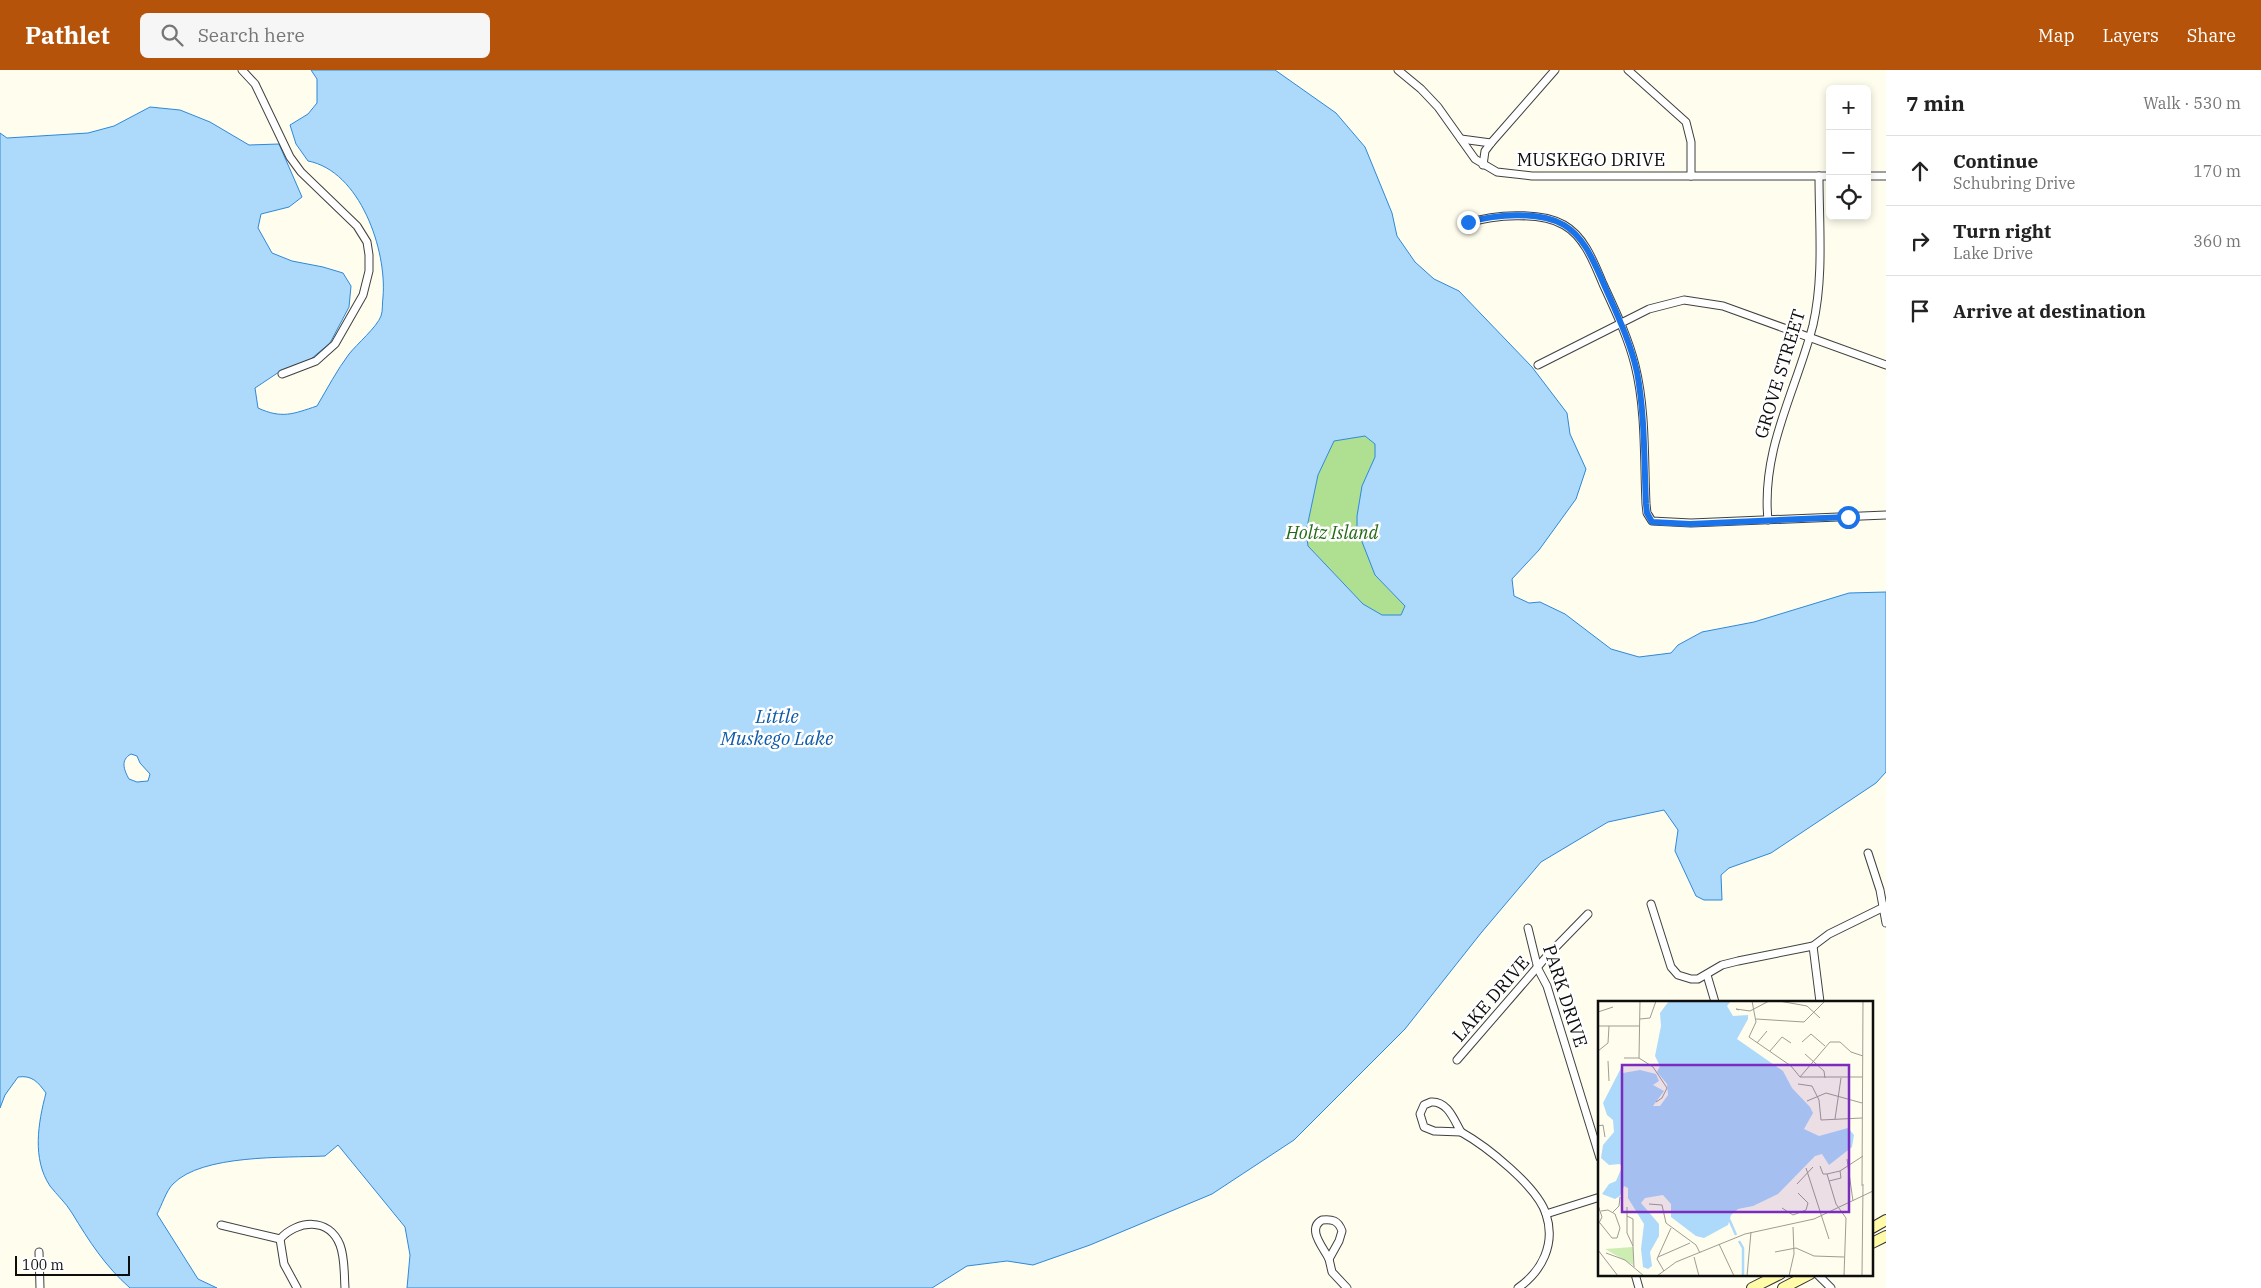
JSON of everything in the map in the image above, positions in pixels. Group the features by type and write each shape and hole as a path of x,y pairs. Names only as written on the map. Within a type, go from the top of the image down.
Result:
{"main road":[{"path":"1874,1227 1886,1220"},
{"path":"1874,1242 1886,1236"},
{"path":"1752,1288 1776,1276"},
{"path":"1783,1288 1806,1276"}],"street":[{"path":"242,70 255,84 290,157 314,186 357,226 367,242 369,255 369,271 363,295 335,344 316,361 282,374"},
{"name":"MUSKEGO DRIVE","path":"1398,70 1421,89 1438,108 1470,154 1483,165 1497,172 1518,176 1826,176"},
{"path":"1483,165 1485,151 1491,143 1555,70"},
{"path":"1628,70 1686,122 1691,142 1691,176"},
{"path":"1461,139 1491,143"},
{"name":"GROVE STREET","path":"1768,520 1770,462 1781,418 1809,337 1819,286 1819,176"},
{"path":"1871,176 1886,176"},
{"path":"1468,222 1497,217 1518,216 1552,220 1568,228 1580,239 1593,260 1620,323 1637,374 1646,504 1647,513 1652,522 1669,524 1886,515"},
{"path":"1538,365 1620,323 1672,301 1696,300 1732,309 1886,365"},
{"path":"1868,853 1885,907 1886,923"},
{"path":"1651,904 1667,958 1674,971 1684,978 1691,979 1707,975 1722,965 1813,946 1829,934 1885,907"},
{"name":"LAKE DRIVE","path":"1457,1060 1588,914"},
{"name":"PARK DRIVE","path":"1528,928 1538,969 1547,986 1598,1152"},
{"path":"1813,946 1820,1001"},
{"path":"1707,975 1715,1001"},
{"path":"1461,1132 1427,1130 1419,1118 1420,1111 1427,1104 1435,1102 1443,1104 1451,1113 1461,1132 1503,1162 1520,1179 1546,1214 1549,1231 1546,1254 1534,1275 1518,1288"},
{"path":"1546,1214 1598,1198"},
{"path":"1329,1259 1342,1231 1334,1220 1322,1220 1316,1226 1315,1231 1329,1259 1332,1272 1347,1288"},
{"path":"297,1288 284,1264 280,1239 286,1232 303,1225 318,1224 326,1227 335,1236 341,1247 345,1288"},
{"path":"220,1225 280,1239"},
{"path":"39,1252 40,1288"},
{"path":"1819,1276 1831,1288"}],"green space":[{"name":"Holtz Island","path":"1365,436 1375,444 1375,457 1362,486 1375,575 1405,606 1401,615 1382,615 1363,604 1308,546 1306,532 1318,475 1334,441"}],"water":[{"name":"Little Muskego Lake","path":"311,70 1275,70 1336,113 1365,147 1392,213 1397,236 1415,262 1434,279 1459,291 1532,367 1567,413 1570,434 1586,469 1576,499 1539,550 1512,579 1514,596 1529,603 1540,602 1565,614 1611,649 1639,657 1671,653 1678,645 1702,632 1754,622 1849,593 1886,592 1886,772 1876,783 1771,853 1729,868 1721,875 1722,900 1704,900 1696,896 1675,851 1678,830 1664,810 1608,822 1541,862 1481,933 1405,1029 1294,1140 1212,1194 1090,1245 1033,1265 1007,1261 967,1266 932,1288 407,1288 410,1255 405,1227 338,1145 325,1156 223,1162 186,1174 173,1184 157,1214 198,1279 217,1288 130,1288 98,1253 70,1209 50,1186 44,1175 38,1141 46,1093 31,1078 18,1077 5,1095 0,1108 0,133 7,138 88,133 114,126 150,107 180,110 210,122 249,145 279,144 302,197 289,207 261,214 258,228 272,253 292,261 343,273 351,286 349,307 330,343 311,359 282,370 255,388 258,408 281,414 294,413 317,406 349,354 379,320 383,297 383,278 375,236 356,196 342,180 326,168 308,161 296,144 290,125 308,114 317,103 317,79","holes":["1365,436 1375,444 1375,457 1362,486 1357,516 1357,529 1375,575 1405,606 1401,615 1382,615 1363,604 1308,546 1306,532 1318,475 1334,441","131,754 137,756 140,763 150,774 148,781 137,782 129,779 124,762"]}],"route":[{"path":"1468,222 1497,217 1518,216 1552,220 1563,224 1582,241 1593,260 1624,331 1637,374 1646,504 1647,513 1652,522 1659,524 1690,524 1848,517"}]}
